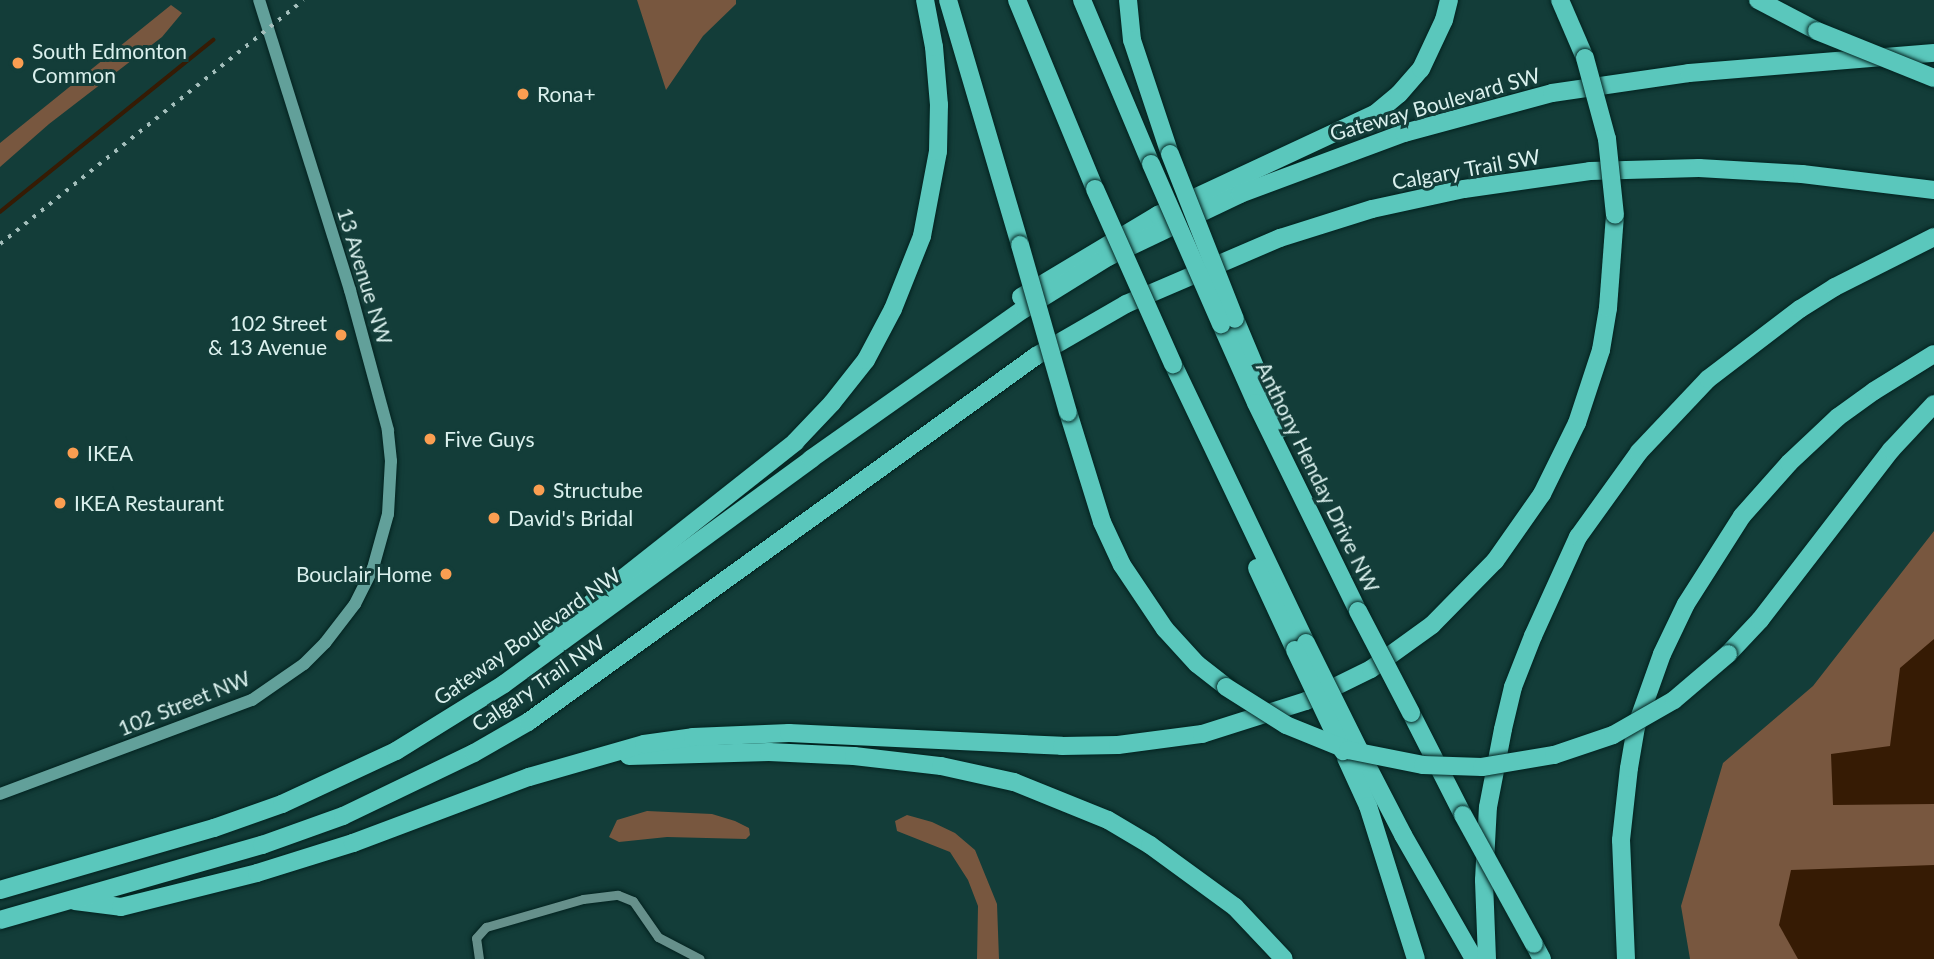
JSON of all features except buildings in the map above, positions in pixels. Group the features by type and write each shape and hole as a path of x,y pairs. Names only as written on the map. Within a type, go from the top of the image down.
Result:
{"highway":[{"path":"504,684 532,650 795,442 866,360 904,285 922,236 938,152 936,70 925,0"},
{"path":"948,0 1068,412 1102,522 1122,565 1165,629 1197,664 1226,687 1286,725 1348,750 1423,765 1482,767 1554,755 1613,734 1674,701 1728,654 1760,620 1891,450 1934,404"},
{"path":"1017,0 1094,188 1300,646 1353,754 1474,959"},
{"path":"1082,0 1151,164 1228,321"},
{"path":"1128,0 1132,40 1228,321"},
{"path":"921,380 1005,309 1062,270 1158,215 1382,109 1421,69 1444,20 1449,0"},
{"path":"68,900 121,907 257,873 353,843 494,790 644,744 693,737 789,733 1062,746 1118,745 1202,734 1239,724 1306,701 1371,668 1432,625 1495,561 1542,494 1577,423 1601,350 1608,308 1615,215 1606,139 1585,58 1560,0"},
{"path":"1758,0 1817,31 1934,78"},
{"name":"Gateway Boulevard SW","path":"1024,309 1108,257 1240,194 1358,148 1455,118 1552,93 1642,79 1934,53"},
{"name":"Calgary Trail SW","path":"1036,356 1126,304 1222,261 1372,209 1464,189 1590,171 1699,168 1802,174 1934,190"},
{"path":"1488,959 1484,880 1488,819 1503,729 1522,662 1578,537 1639,452 1708,379 1800,309 1835,287 1928,240"},
{"name":"Gateway Boulevard NW","path":"0,890 214,828 282,804 396,751 504,684 921,380 1024,309"},
{"name":"Anthony Henday Drive NW","path":"1228,321 1291,453 1326,550 1463,815 1538,951"},
{"path":"1626,959 1621,840 1636,727 1662,654 1686,604 1742,516 1789,463 1865,397 1934,354"},
{"name":"Calgary Trail NW","path":"0,920 262,845 331,820 416,784 474,753 528,722 1036,356"},
{"path":"593,758 769,752 855,756 941,766 1014,782 1108,820 1150,845 1235,907 1284,959"},
{"path":"1353,754 1416,959"}],"street":[{"name":"13 Avenue NW","path":"260,0 350,290 388,430 391,461 388,514 373,568"},
{"name":"102 Street NW","path":"0,794 226,710 261,694 304,664 325,643 355,604 373,568"},
{"path":"479,959 476,944 478,934 493,924 583,899 612,895 629,897 658,937 700,959"}],"shaded area":[{"path":"637,0 736,0 736,4 703,36 666,90"},
{"path":"171,5 182,13 162,37 49,124 0,167 0,143"},
{"path":"1934,531 1934,959 1690,959 1681,906 1723,763 1813,686"},
{"path":"1934,639 1934,804 1833,805 1831,754 1890,746 1900,668"},
{"path":"647,811 712,814 749,828 750,835 746,839 667,837 619,842 609,837 617,820"},
{"path":"907,815 932,822 955,833 975,850 997,904 999,959 977,959 978,906 968,880 950,852 897,831 895,821"},
{"path":"1934,865 1934,959 1798,959 1779,925 1791,870"}],"waterway":[{"path":"0,212 213,40"}],"railway":[{"path":"0,244 303,0"}],"place":[{"name":"South Edmonton Common","path":"18,63"},
{"name":"Rona+","path":"523,94"},
{"name":"102 Street & 13 Avenue","path":"341,335"},
{"name":"Five Guys","path":"430,439"},
{"name":"IKEA","path":"73,453"},
{"name":"Structube","path":"539,490"},
{"name":"IKEA Restaurant","path":"60,503"},
{"name":"David's Bridal","path":"494,518"},
{"name":"Bouclair Home","path":"446,574"}]}
